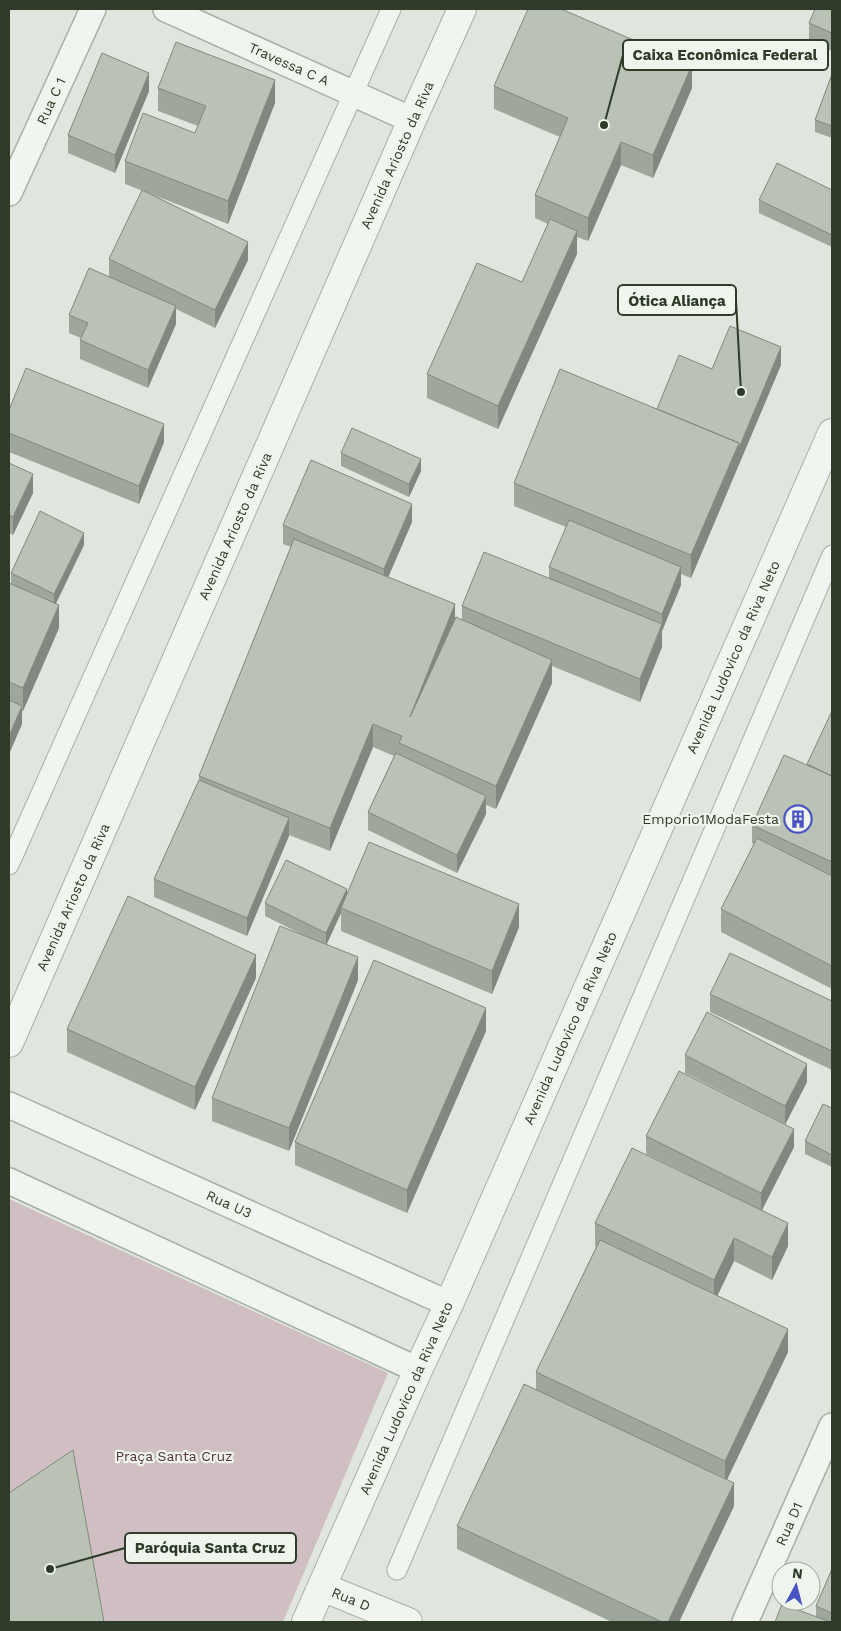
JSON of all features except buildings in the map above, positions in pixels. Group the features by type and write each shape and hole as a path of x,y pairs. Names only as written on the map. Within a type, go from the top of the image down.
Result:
{"street":[{"name":"Rua C 1","path":"9,193 93,9"},
{"name":"Travessa C A","path":"166,9 412,120"},
{"path":"9,865 391,9"},
{"name":"Avenida Ariosto da Riva","path":"9,1043 462,9"},
{"name":"Avenida Ludovico da Riva Neto","path":"306,1622 449,1304 832,433"},
{"path":"397,1570 832,555"},
{"name":"Rua U3","path":"9,1104 449,1304"},
{"path":"9,1180 418,1370"},
{"name":"Rua D1","path":"745,1622 832,1426"},
{"name":"Rua D","path":"322,1587 408,1622"}],"green space":[{"name":"Praça Santa Cruz","path":"9,1199 388,1373 283,1622 9,1622"}],"place":[{"name":"Caixa Econômica Federal","path":"604,125"},
{"name":"Ótica Aliança","path":"741,392"},
{"name":"Emporio1ModaFesta","path":"798,819"},
{"name":"Paróquia Santa Cruz","path":"50,1569"}]}
